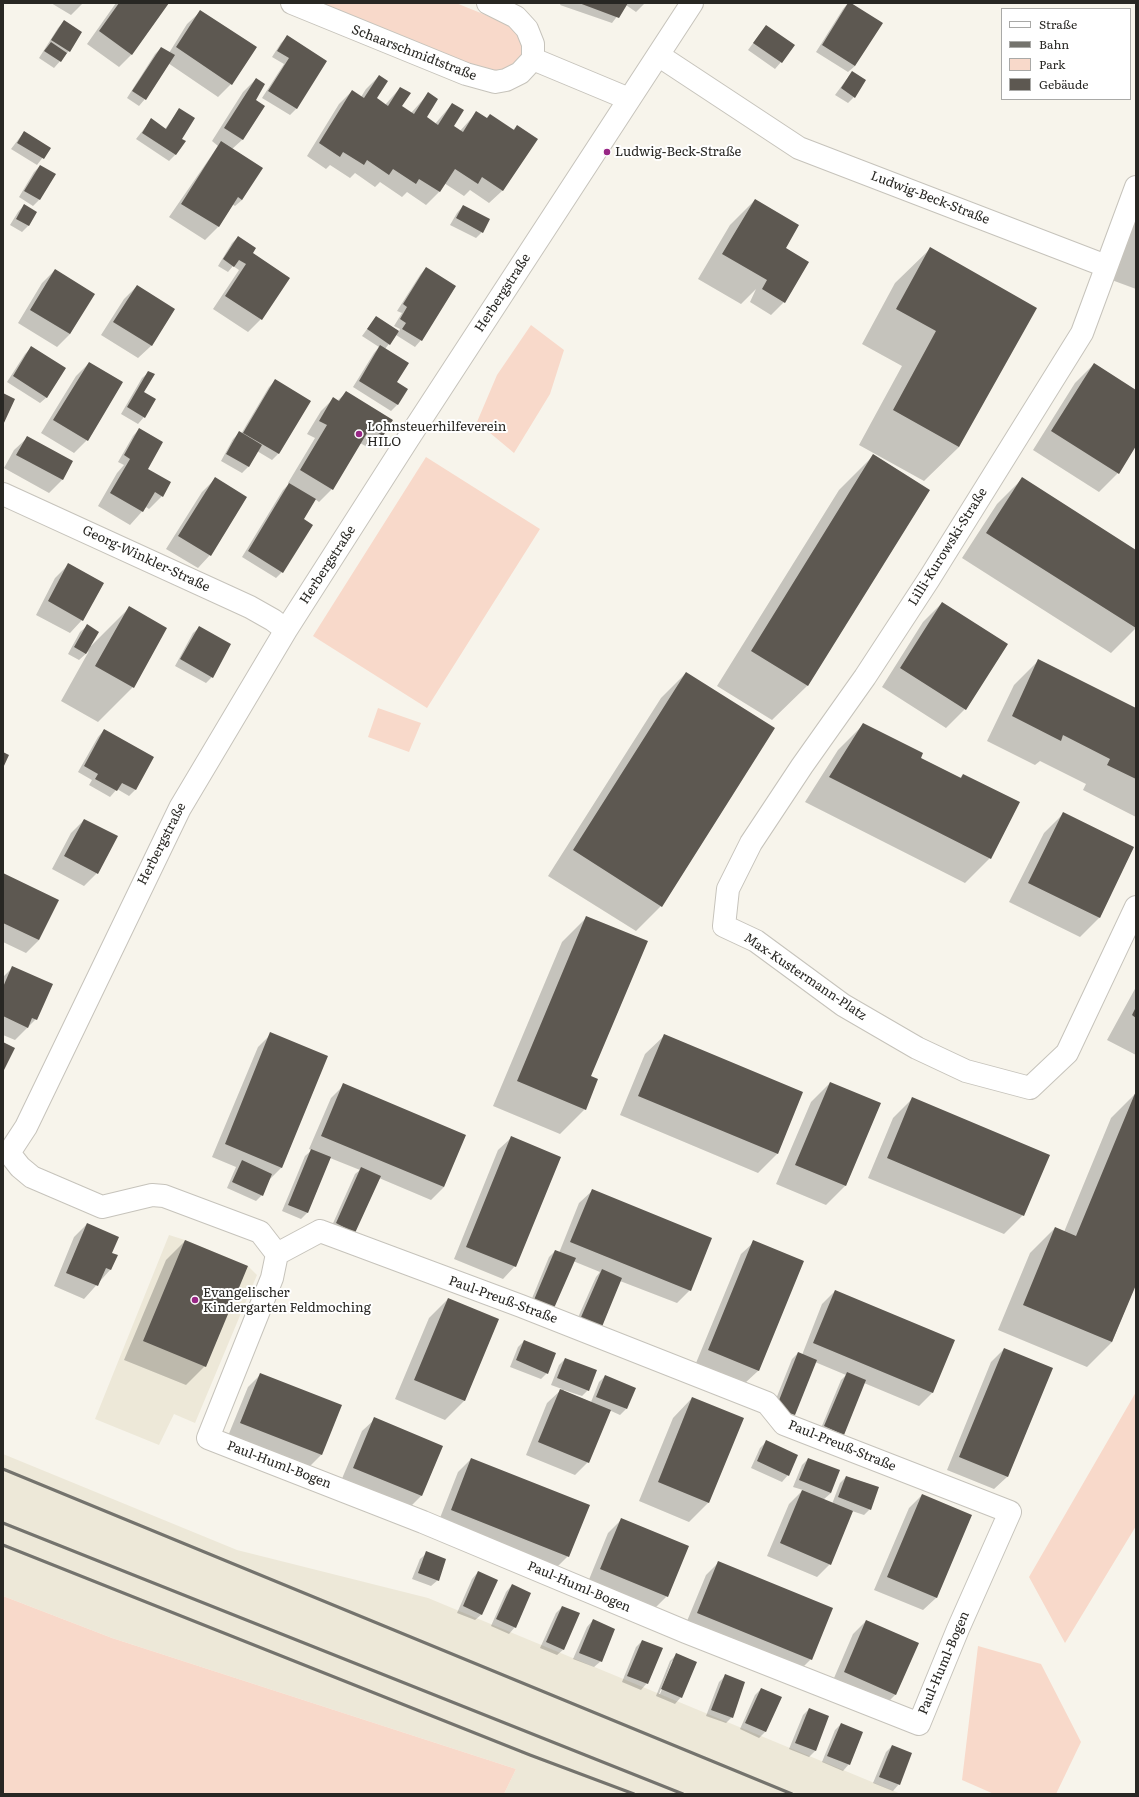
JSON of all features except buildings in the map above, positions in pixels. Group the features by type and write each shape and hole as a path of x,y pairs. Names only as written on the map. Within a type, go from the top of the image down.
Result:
{"street":[{"name":"Schaarschmidtstraße","path":"292,3 481,79 495,82 506,80 520,73 534,59"},
{"path":"488,3 516,17 527,29 533,44 534,59 629,99"},
{"name":"Herbergstraße","path":"6,1154 26,1127 180,808 286,630 692,3"},
{"name":"Ludwig-Beck-Straße","path":"658,55 799,148 1106,266"},
{"name":"Lilli-Kurowski-Straße","path":"728,889 752,843 802,766 865,677 929,579 1078,340 1082,333 1136,187"},
{"name":"Georg-Winkler-Straße","path":"3,494 250,607 273,620 286,630"},
{"name":"Max-Kustermann-Platz","path":"728,889 724,926 756,941 843,1005 917,1048 966,1071 1030,1088 1067,1053 1136,907"},
{"path":"6,1154 32,1177 102,1207 152,1195 164,1196 260,1232 277,1254"},
{"name":"Paul-Preuß-Straße","path":"277,1254 320,1231 521,1306 767,1403 784,1424 1010,1512"},
{"name":"Paul-Huml-Bogen","path":"277,1254 272,1278 208,1438 423,1522 686,1632 919,1724 958,1629 1010,1512"}],"shaded area":[{"path":"169,1235 248,1266 257,1275 195,1423 174,1414 159,1445 95,1419"},
{"path":"3,1454 237,1550 428,1598 901,1794 504,1794 516,1769 112,1638 3,1596"}],"green space":[{"path":"321,3 456,3 503,22 517,31 524,48 519,62 503,71 489,72"},
{"path":"531,325 564,350 550,394 514,453 477,422 497,375"},
{"path":"426,457 540,529 427,708 313,636"},
{"path":"378,708 421,723 409,752 368,737"},
{"path":"1136,1392 1136,1526 1065,1643 1029,1577"},
{"path":"3,1596 112,1638 516,1769 504,1794 3,1794"},
{"path":"978,1646 1041,1664 1081,1742 1056,1794 994,1794 962,1780"}],"railway":[{"path":"3,1469 792,1794"},
{"path":"3,1523 683,1794"},
{"path":"3,1545 530,1755 634,1794"}],"place":[{"name":"Ludwig-Beck-Straße","path":"607,152"},
{"name":"Lohnsteuerhilfeverein HILO","path":"359,434"},
{"name":"Evangelischer Kindergarten Feldmoching","path":"195,1300"}]}
